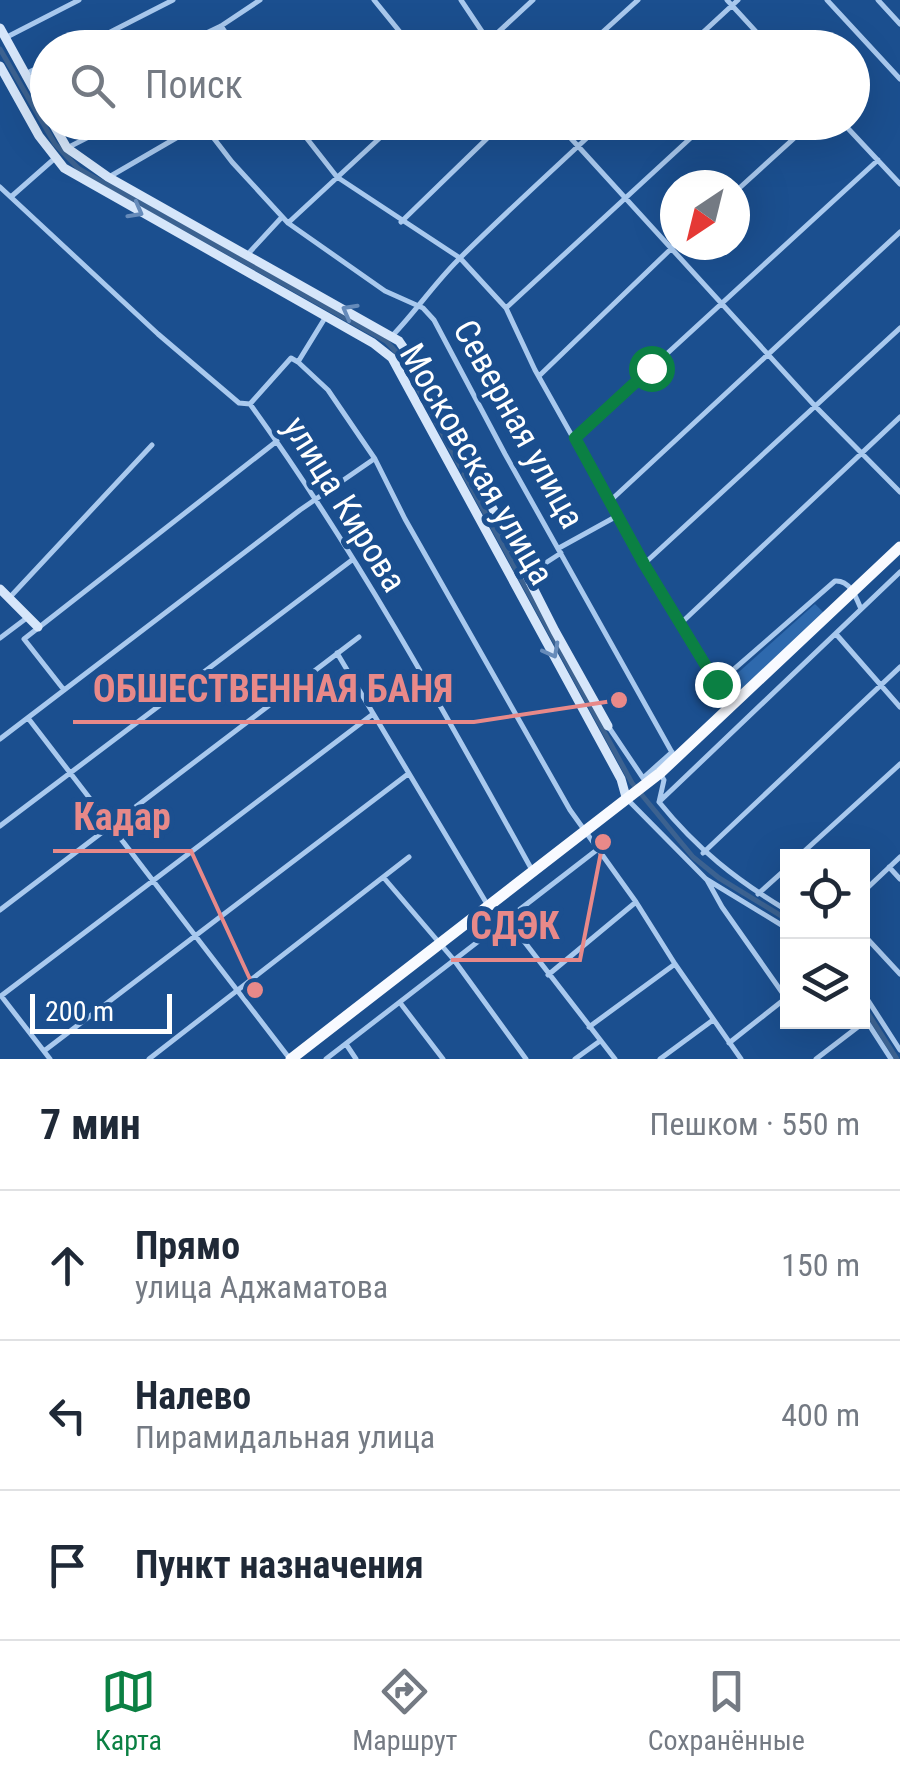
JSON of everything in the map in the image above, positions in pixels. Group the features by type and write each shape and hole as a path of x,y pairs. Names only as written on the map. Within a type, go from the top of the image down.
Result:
{"highway":[{"path":"293,1059 661,774 900,551"},
{"path":"661,774 674,756 731,710"},
{"path":"440,945 586,831"}],"main road":[{"path":"0,28 30,83"},
{"name":"Московская улица","path":"0,66 30,118"},
{"name":"Московская улица","path":"43,140 54,159 99,190 373,343 392,358 621,778 635,793"},
{"path":"63,140 68,148"},
{"name":"Московская улица","path":"68,148 108,177 392,335 432,389 555,632 608,726"},
{"path":"456,473 470,466"},
{"path":"4,594 38,627"}],"street":[{"path":"5,38 78,0"},
{"path":"114,30 173,0"},
{"path":"213,30 260,0"},
{"path":"374,0 398,30"},
{"path":"461,0 481,30"},
{"path":"504,30 533,0"},
{"path":"606,30 638,0"},
{"path":"827,0 855,30"},
{"path":"878,0 900,24"},
{"path":"704,30 732,2 756,30"},
{"path":"221,26 224,30"},
{"path":"870,47 900,79"},
{"path":"25,74 30,72"},
{"path":"68,148 83,140"},
{"name":"Северная улица","path":"108,177 172,140"},
{"name":"Северная улица","path":"215,140 288,223 434,320 674,756"},
{"path":"308,140 336,178 460,258 506,308 539,376 644,564 731,710"},
{"path":"288,223 378,140"},
{"path":"401,222 485,140"},
{"path":"572,140 660,234"},
{"path":"392,335 460,258 584,140"},
{"path":"506,308 688,140"},
{"path":"750,178 792,140"},
{"path":"859,140 900,184"},
{"path":"12,196 54,159"},
{"path":"575,438 878,160"},
{"name":"улица Кирова","path":"0,186 171,346 240,403 250,404 318,500 446,714 532,870"},
{"path":"247,254 282,216"},
{"path":"610,500 900,232"},
{"path":"539,376 660,260"},
{"path":"684,260 815,406 900,492"},
{"path":"298,362 326,317"},
{"path":"644,564 900,328"},
{"path":"250,404 291,358 328,390 375,459 405,520 570,810 741,1059"},
{"path":"680,625 900,417"},
{"path":"64,690 24,642 27,636 277,441"},
{"path":"4,594 152,445"},
{"path":"0,739 300,510 375,459"},
{"path":"527,574 618,516"},
{"path":"0,826 352,560"},
{"path":"659,802 900,572"},
{"path":"717,684 835,581 844,582 861,609"},
{"path":"1,636 27,617"},
{"path":"835,634 900,707"},
{"path":"0,910 360,636"},
{"path":"337,653 487,905"},
{"path":"703,853 900,666"},
{"path":"50,1059 1,995 373,714"},
{"path":"28,718 293,1059"},
{"name":"Московская улица","path":"608,726 643,778 674,756"},
{"path":"807,849 900,764"},
{"path":"44,1052 408,774"},
{"path":"659,802 664,780 661,774"},
{"name":"Московская улица","path":"635,793 706,878 780,924"},
{"path":"659,802 703,853 780,906"},
{"path":"326,1059 598,849"},
{"path":"149,1059 409,856"},
{"path":"870,885 900,857"},
{"path":"889,867 900,878"},
{"path":"758,894 780,874"},
{"path":"384,878 454,960 526,1059"},
{"path":"706,878 722,907 780,987"},
{"path":"548,976 636,902"},
{"path":"506,918 614,1059"},
{"path":"868,939 900,974"},
{"path":"589,1027 674,964"},
{"path":"729,1042 780,1002"},
{"path":"401,1004 443,1059"},
{"path":"870,1004 900,1050"},
{"path":"660,1059 713,1020"},
{"path":"870,1025 891,1059"},
{"path":"816,1059 851,1029"},
{"path":"575,1059 600,1040"},
{"path":"346,1044 356,1059"}],"shaded area":[{"path":"815,604 825,614 735,697 722,687"}],"waterway":[{"path":"0,49 30,101"},
{"path":"53,140 79,169 386,341 401,357 460,466"},
{"path":"464,474 632,783 693,857 719,878 780,915"},
{"path":"870,1017 897,1059"}],"place":[{"name":"ОБШЕСТВЕННАЯ БАНЯ","path":"619,700"},
{"name":"СДЭК","path":"603,842"},
{"name":"Кадар","path":"255,990"}],"route":[{"path":"651,368 575,438 644,564 717,684"}]}
